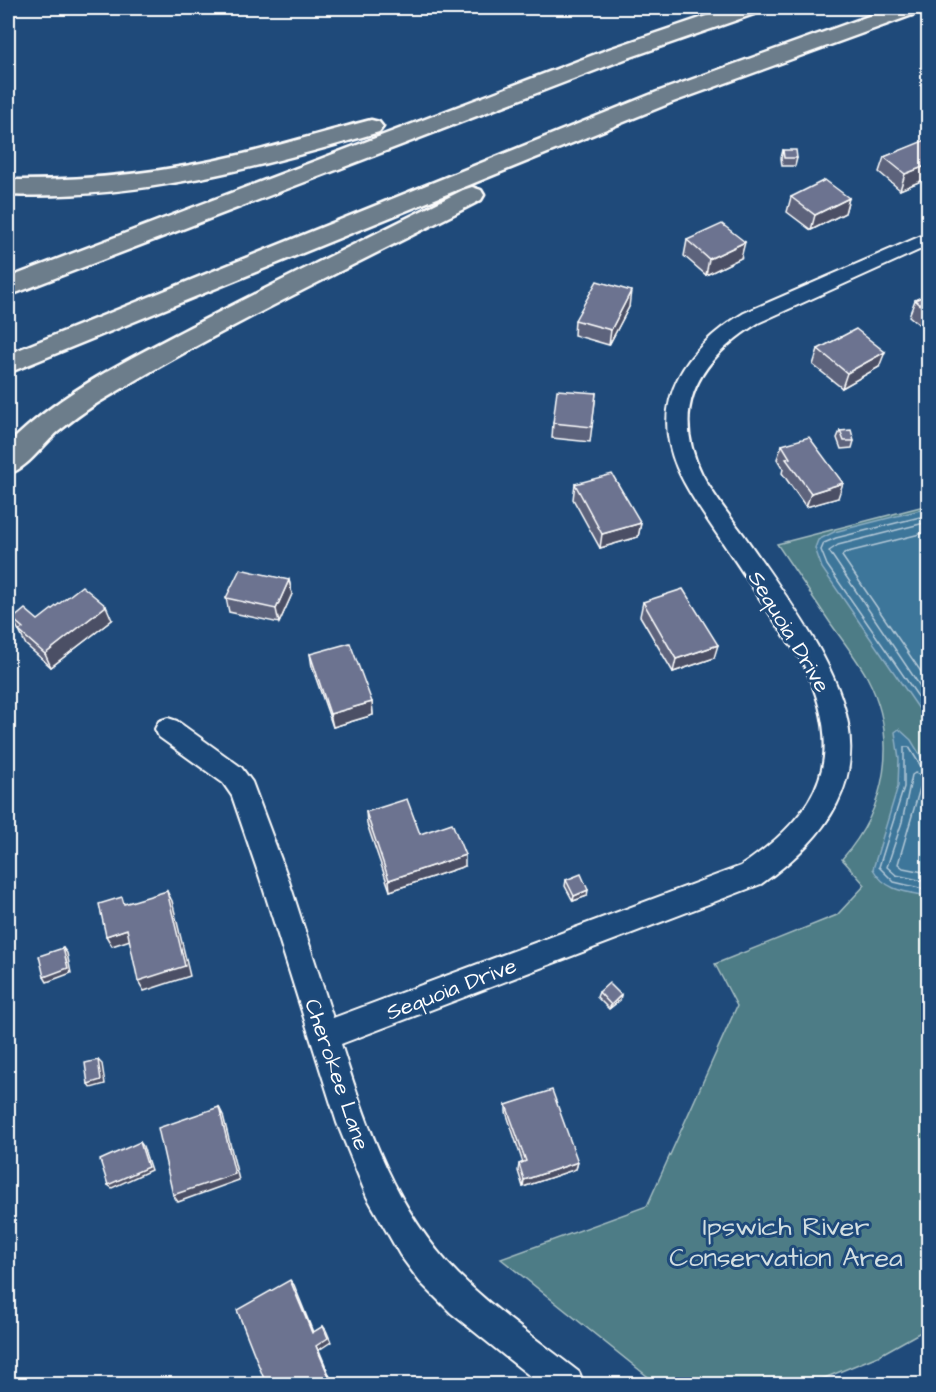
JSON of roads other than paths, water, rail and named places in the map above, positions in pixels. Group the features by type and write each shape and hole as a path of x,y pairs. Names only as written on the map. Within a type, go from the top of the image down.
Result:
{"highway":[{"path":"8,287 617,54 749,8"},
{"path":"8,364 665,97 910,8"},
{"path":"8,188 94,186 225,167 288,152 617,54"},
{"path":"8,463 67,410 120,376 665,97"}],"street":[{"name":"Sequoia Drive","path":"324,1036 752,875 783,854 808,829 826,800 836,768 838,735 833,703 812,657 692,476 679,438 680,401 687,378 700,357 734,328 928,240"},
{"name":"Cherokee Lane","path":"168,729 232,775 243,790 365,1153 387,1203 407,1238 433,1271 460,1299 567,1384"}],"water":[{"path":"928,508 928,722 822,568 815,548 818,540 834,532"},
{"path":"899,729 911,740 928,768 928,896 904,892 890,886 873,869 898,786 899,759 895,732"}],"park label":[{"name":"Ipswich River Conservation Area","path":"786,1242"}]}
